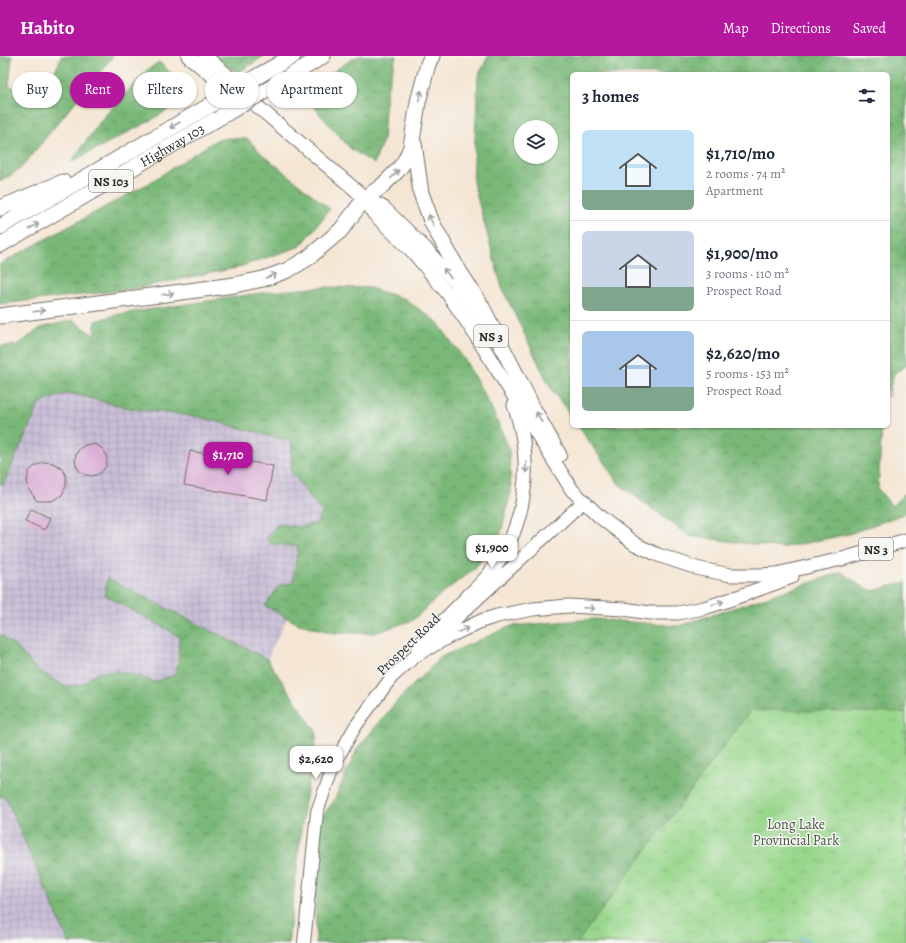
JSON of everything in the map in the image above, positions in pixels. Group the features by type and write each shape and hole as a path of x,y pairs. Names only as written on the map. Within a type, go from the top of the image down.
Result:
{"highway":[{"name":"Highway 103","path":"0,227 293,56"},
{"name":"Highway 103","path":"0,245 323,56"},
{"path":"0,316 234,285 263,279 288,270 317,252 341,230 365,198 381,187 403,164 411,147 418,102 428,64 432,56"},
{"path":"414,129 418,177 432,223 456,266 482,307 530,402"},
{"path":"0,208 85,173 136,148"}],"main road":[{"name":"NS 3","path":"188,56 208,72"},
{"name":"NS 3","path":"205,56 224,72"},
{"name":"NS 3","path":"259,108 365,198 384,208 426,249 455,282 492,336 579,486 584,501"},
{"name":"NS 3","path":"365,198 374,214 413,252 448,294 572,490 607,524 635,544 700,569 731,575 761,575 776,574 846,558 906,540"},
{"path":"416,655 420,644 496,565 508,544 520,511 526,477 524,442 515,408 501,376"},
{"name":"Prospect Road","path":"304,943 317,812 334,766 359,721 391,678 584,501"},
{"path":"416,655 458,632 481,621 497,616 533,609 568,606 678,613 704,608 729,600 846,558"}],"shaded area":[{"path":"69,393 134,409 200,417 292,442 291,471 322,512 317,523 299,527 278,524 271,544 298,545 293,583 265,606 287,618 267,659 107,578 105,595 179,636 175,675 154,682 97,673 81,685 64,686 37,670 18,649 0,634 0,487 4,483 40,403"},
{"path":"5,796 69,943 0,943 0,797"}],"green space":[{"path":"0,56 12,56 9,87 12,87 12,108 62,108 62,72 54,72 61,56 113,56 100,72 70,72 70,108 20,169 0,182"},
{"path":"214,56 264,56 239,72 236,72"},
{"path":"359,56 396,56 386,94 383,141 374,164 351,149 315,108 357,108 357,72 333,72"},
{"path":"488,56 906,56 906,366 894,373 890,389 890,72 570,72 570,415 550,387 502,288 473,182 478,77"},
{"path":"159,62 170,72 145,72"},
{"path":"133,85 133,108 171,108 148,122 71,162 103,118 112,108 125,108 125,94"},
{"path":"229,138 248,139 262,154 330,209 301,246 236,268 126,290 0,304 0,264 149,183 216,140"},
{"path":"324,287 370,288 405,299 437,322 465,360 490,405 509,448 511,492 501,533 476,567 439,596 413,620 375,633 334,633 299,624 265,606 280,585 293,583 298,546 271,544 266,538 278,524 299,527 317,523 322,513 291,471 292,442 200,417 134,409 69,393 40,403 3,485 0,484 0,346 18,345 40,328 73,320 95,336 95,321 120,314 268,292"},
{"path":"579,428 882,428 878,489 892,506 906,492 906,513 849,534 782,548 689,536 619,484"},
{"path":"842,572 858,584 873,591 906,582 906,943 316,943 314,826 334,801 357,749 397,701 441,657 511,626 595,619 679,626"},
{"path":"107,578 267,659 317,733 303,815 288,943 69,943 5,796 0,797 0,634 18,649 37,670 64,686 81,685 96,673 117,671 154,682 175,675 178,662 179,636 105,595"},
{"name":"Long Lake Provincial Park","path":"751,710 906,713 906,943 577,943"}],"building":[{"path":"88,444 94,444 103,448 107,460 103,472 94,476 88,476 79,472 75,463 75,457 79,448"},
{"path":"190,451 273,466 267,500 184,485"},
{"path":"43,462 53,463 62,468 66,476 66,486 62,495 52,501 37,501 29,490 27,480 29,471"},
{"path":"31,509 50,518 45,530 25,521"}],"waterway":[{"path":"801,938 807,939 810,943"}]}
